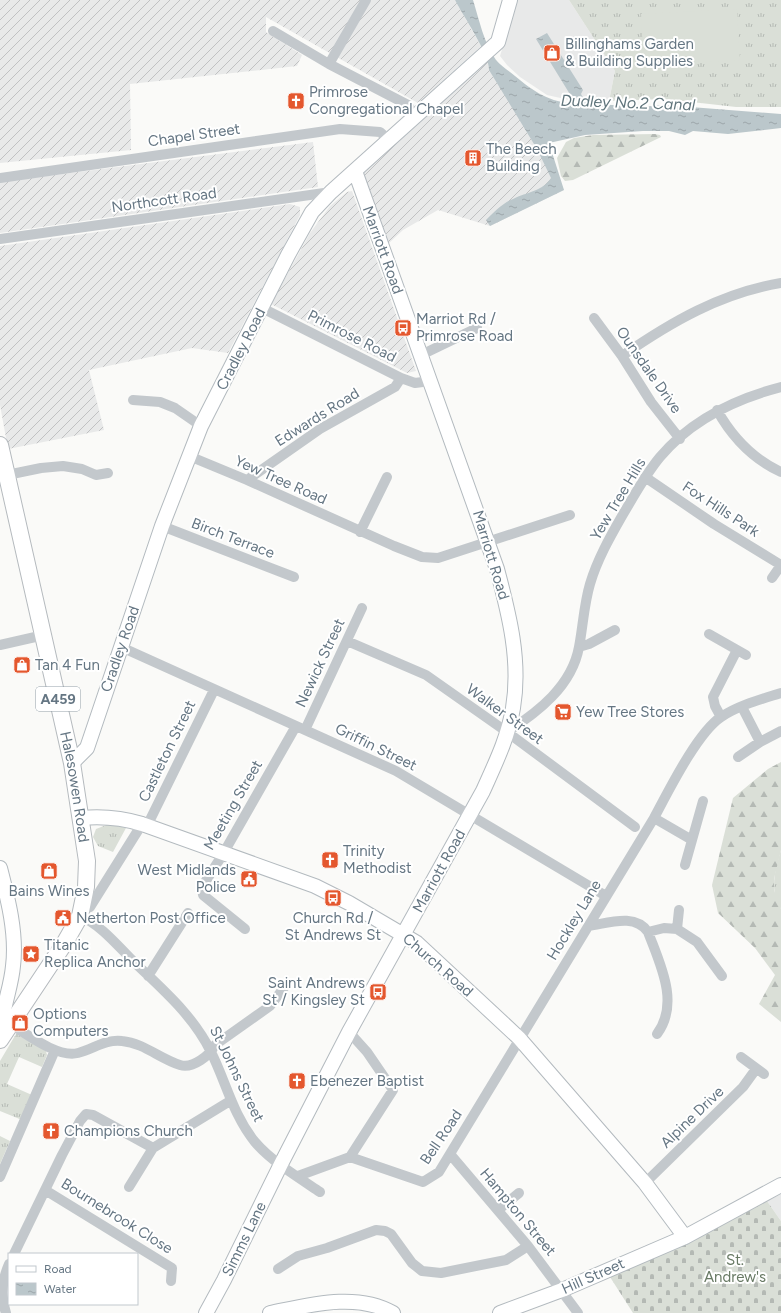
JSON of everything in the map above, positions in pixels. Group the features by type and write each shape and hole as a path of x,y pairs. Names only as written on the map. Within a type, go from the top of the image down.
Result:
{"main road":[{"name":"Halesowen Road","path":"0,445 72,763 82,818 87,861 86,887 81,913 64,944 4,1033"}],"street":[{"path":"329,64 366,0"},
{"name":"Cradley Road","path":"72,763 87,748 162,526 202,426 288,255 312,212 331,192 414,116 495,45 501,34 510,0"},
{"path":"274,31 329,64 408,105 414,116"},
{"name":"Chapel Street","path":"0,178 340,129 380,132 389,140"},
{"name":"Marriott Road","path":"349,1032 404,935 499,756 513,707 514,654 506,604 488,541 355,171"},
{"name":"Northcott Road","path":"0,238 331,192"},
{"path":"622,356 677,320 707,305 735,294 781,283"},
{"name":"Primrose Road","path":"262,308 401,378 415,384 430,381"},
{"name":"Ounsdale Drive","path":"594,318 622,356 650,402 680,439"},
{"path":"421,355 477,328"},
{"name":"Edwards Road","path":"247,480 320,429 395,386 401,378"},
{"name":"Yew Tree Hills","path":"507,732 530,717 553,695 570,672 579,647 590,585 596,567 613,532 645,477 661,456 717,410 745,397 781,387"},
{"path":"133,400 160,402 175,408 202,426"},
{"path":"717,410 736,440 760,460 781,472"},
{"name":"Yew Tree Road","path":"189,456 247,480 360,532 422,557 438,558 570,515"},
{"path":"7,475 40,468 63,466 82,469 96,475 108,473"},
{"path":"360,532 387,477"},
{"name":"Fox Hills Park","path":"645,477 714,524 781,565 772,578"},
{"name":"Birch Terrace","path":"162,526 294,577"},
{"name":"Newick Street","path":"306,730 362,608"},
{"path":"579,647 589,644 615,630"},
{"path":"709,634 741,652 713,697 715,706 721,717"},
{"path":"0,645 44,635"},
{"name":"Walker Street","path":"347,641 426,675 507,732 635,827"},
{"name":"Griffin Street","path":"121,647 396,771 606,896"},
{"name":"Castleton Street","path":"81,913 90,907 145,825 214,690"},
{"name":"Hockley Lane","path":"519,1038 589,926 654,818 682,768 711,727 721,717 781,692"},
{"path":"742,707 760,742"},
{"name":"Meeting Street","path":"245,929 203,895 202,887 223,854 296,726"},
{"path":"738,758 760,742 781,731"},
{"path":"684,865 703,801"},
{"name":"Church Road","path":"82,818 99,816 122,818 145,825 334,895 417,943 519,1038 645,1183 685,1237"},
{"path":"654,818 692,840"},
{"path":"0,868 10,913 14,965 1,1024 4,1033 55,1050 77,1053 111,1040 123,1041 147,1048 175,1062 187,1066 197,1062 211,1052 215,1045 270,1006 286,985"},
{"path":"677,929 679,910"},
{"name":"St Johns Street","path":"81,913 178,1005 200,1031 211,1052 230,1101 255,1142 281,1164 320,1192"},
{"path":"148,976 188,913"},
{"path":"589,926 629,920 637,922 648,932 668,986 666,1016 663,1026 657,1034"},
{"path":"648,932 664,928 677,929 697,942 722,976"},
{"path":"9,990 11,999 22,1007"},
{"path":"298,1176 350,1157 393,1090 367,1052 349,1032"},
{"name":"Simms Lane","path":"207,1313 349,1032"},
{"name":"Bell Road","path":"350,1157 423,1182 439,1172 519,1038"},
{"path":"0,1177 55,1050"},
{"name":"Alpine Drive","path":"645,1183 760,1072 741,1058"},
{"path":"129,1187 153,1148 230,1101"},
{"path":"14,1253 80,1121 86,1114 93,1115 153,1148"},
{"name":"Hampton Street","path":"450,1154 528,1246 578,1313"},
{"name":"Hill Street","path":"500,1313 562,1290 685,1237 781,1185"},
{"name":"Bournebrook Close","path":"45,1190 176,1264 171,1281"},
{"path":"498,1210 519,1193"},
{"path":"278,1269 298,1256 328,1248 376,1230 385,1231 391,1234 412,1263 422,1271 441,1273 506,1260 528,1246"},
{"path":"4,1310 1,1293 3,1278 8,1266"},
{"path":"270,1313 342,1301 372,1304 393,1313"}],"shaded area":[{"path":"0,0 455,0 481,46 418,103 266,17 266,32 302,55 297,66 130,84 131,150 0,163"},
{"name":"Billinghams Garden & Building Supplies","path":"517,0 569,0 615,71 609,101 574,101 547,95 520,77 507,65 500,56"},
{"path":"488,52 564,190 490,226 438,210 403,230 387,245 355,171"},
{"path":"313,142 318,187 0,233 0,182"},
{"path":"352,191 416,371 407,373 271,304 310,233 330,206 347,192"},
{"path":"290,204 300,207 300,215 228,353 192,348 89,370 104,430 8,449 0,405 0,246"},
{"path":"781,1194 781,1221 767,1201"}],"green space":[{"path":"569,0 781,0 781,107 736,107 665,99 609,101 615,71"},
{"path":"737,9 740,60 644,66 641,14"},
{"path":"593,135 660,135 661,137 573,180 565,181 561,176 557,158 566,142 574,138"},
{"path":"781,762 781,850 774,879 774,890 781,909 781,1022 759,1004 775,975 755,948 718,913 712,885 733,798 768,769"},
{"path":"109,824 126,828 113,852 98,846 93,837 96,829"},
{"path":"781,850 781,909 775,895 774,880"},
{"path":"16,1034 20,1034 46,1051 47,1055 42,1067 19,1057 7,1084 32,1095 22,1120 0,1111 0,1061"},
{"path":"0,1136 10,1141 0,1164"},
{"name":"St. Andrew's","path":"767,1201 781,1221 781,1313 633,1313 610,1277 690,1242"}],"water":[{"path":"455,0 473,0 488,47 496,60 529,87 544,96 569,103 578,103 576,98 571,96 536,39 547,33 583,90 581,94 586,103 638,107 665,105 781,114 781,128 728,134 693,131 685,135 669,131 643,131 585,135 549,143 564,190 490,226 486,220 502,205 539,189 551,178 537,149 489,70 481,45"}],"place":[{"name":"Billinghams Garden & Building Supplies","path":"552,53"},
{"name":"Primrose Congregational Chapel","path":"296,101"},
{"name":"The Beech Building","path":"473,158"},
{"name":"Marriot Rd / Primrose Road","path":"403,328"},
{"name":"Tan 4 Fun","path":"22,665"},
{"name":"Yew Tree Stores","path":"563,712"},
{"name":"Trinity Methodist","path":"330,860"},
{"name":"Bains Wines","path":"49,871"},
{"name":"West Midlands Police","path":"249,879"},
{"name":"Church Rd / St Andrews St","path":"333,898"},
{"name":"Netherton Post Office","path":"63,918"},
{"name":"Titanic Replica Anchor","path":"31,954"},
{"name":"Saint Andrews St / Kingsley St","path":"378,992"},
{"name":"Options Computers","path":"20,1023"},
{"name":"Ebenezer Baptist","path":"297,1081"},
{"name":"Champions Church","path":"51,1131"}],"water label":[{"name":"Dudley No.2 Canal","path":"628,102"}]}
